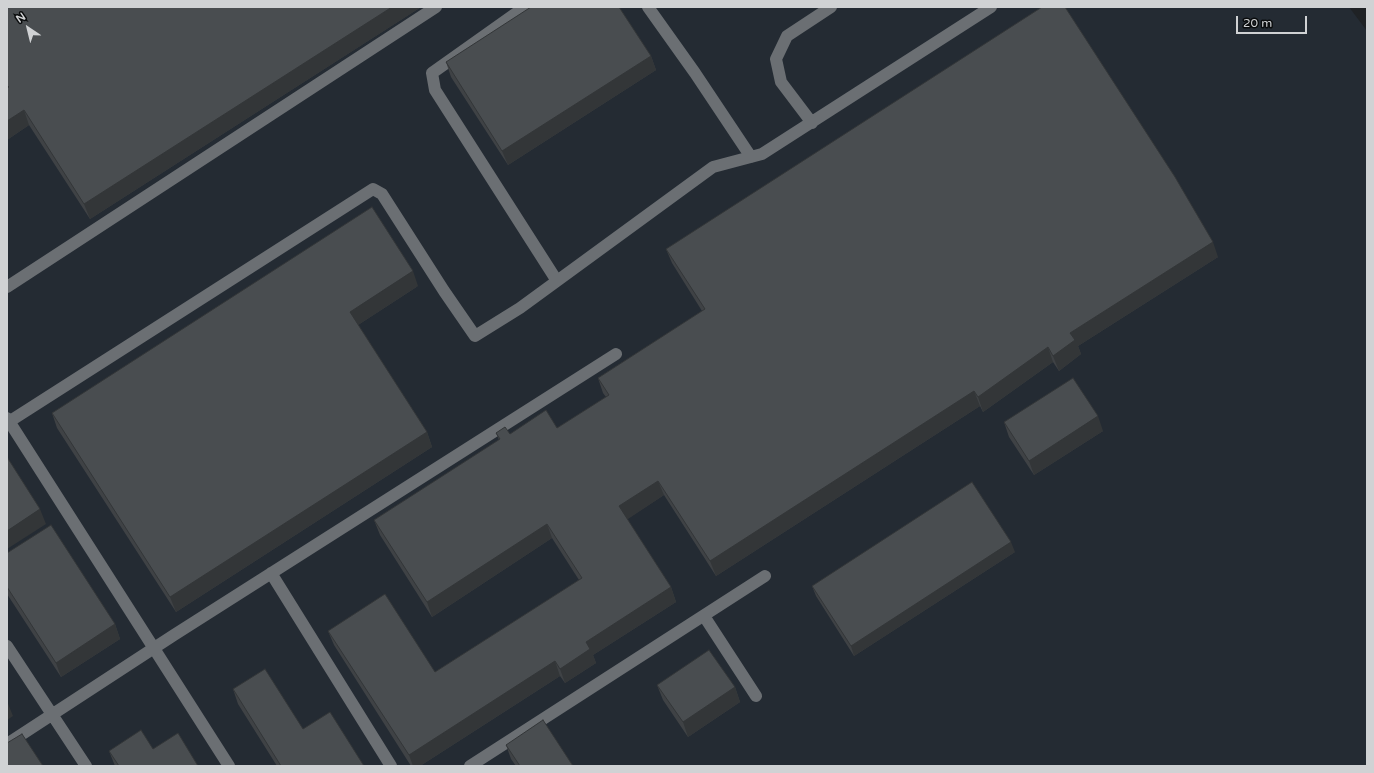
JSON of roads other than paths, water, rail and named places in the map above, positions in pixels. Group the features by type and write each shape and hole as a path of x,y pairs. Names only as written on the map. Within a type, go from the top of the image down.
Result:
{"lane":[{"path":"7,287 436,7"},
{"path":"525,7 432,73 435,90 557,280"},
{"path":"648,7 696,73 751,157"},
{"path":"812,123 781,82 776,59 787,36 831,7"},
{"path":"229,766 8,421 373,189 382,194 444,291 475,336 520,308 713,167 762,154 991,7"},
{"path":"7,744 270,573 616,354"},
{"path":"270,573 391,766"},
{"path":"470,766 765,576"},
{"path":"704,616 756,696"},
{"path":"7,646 86,766"}]}
